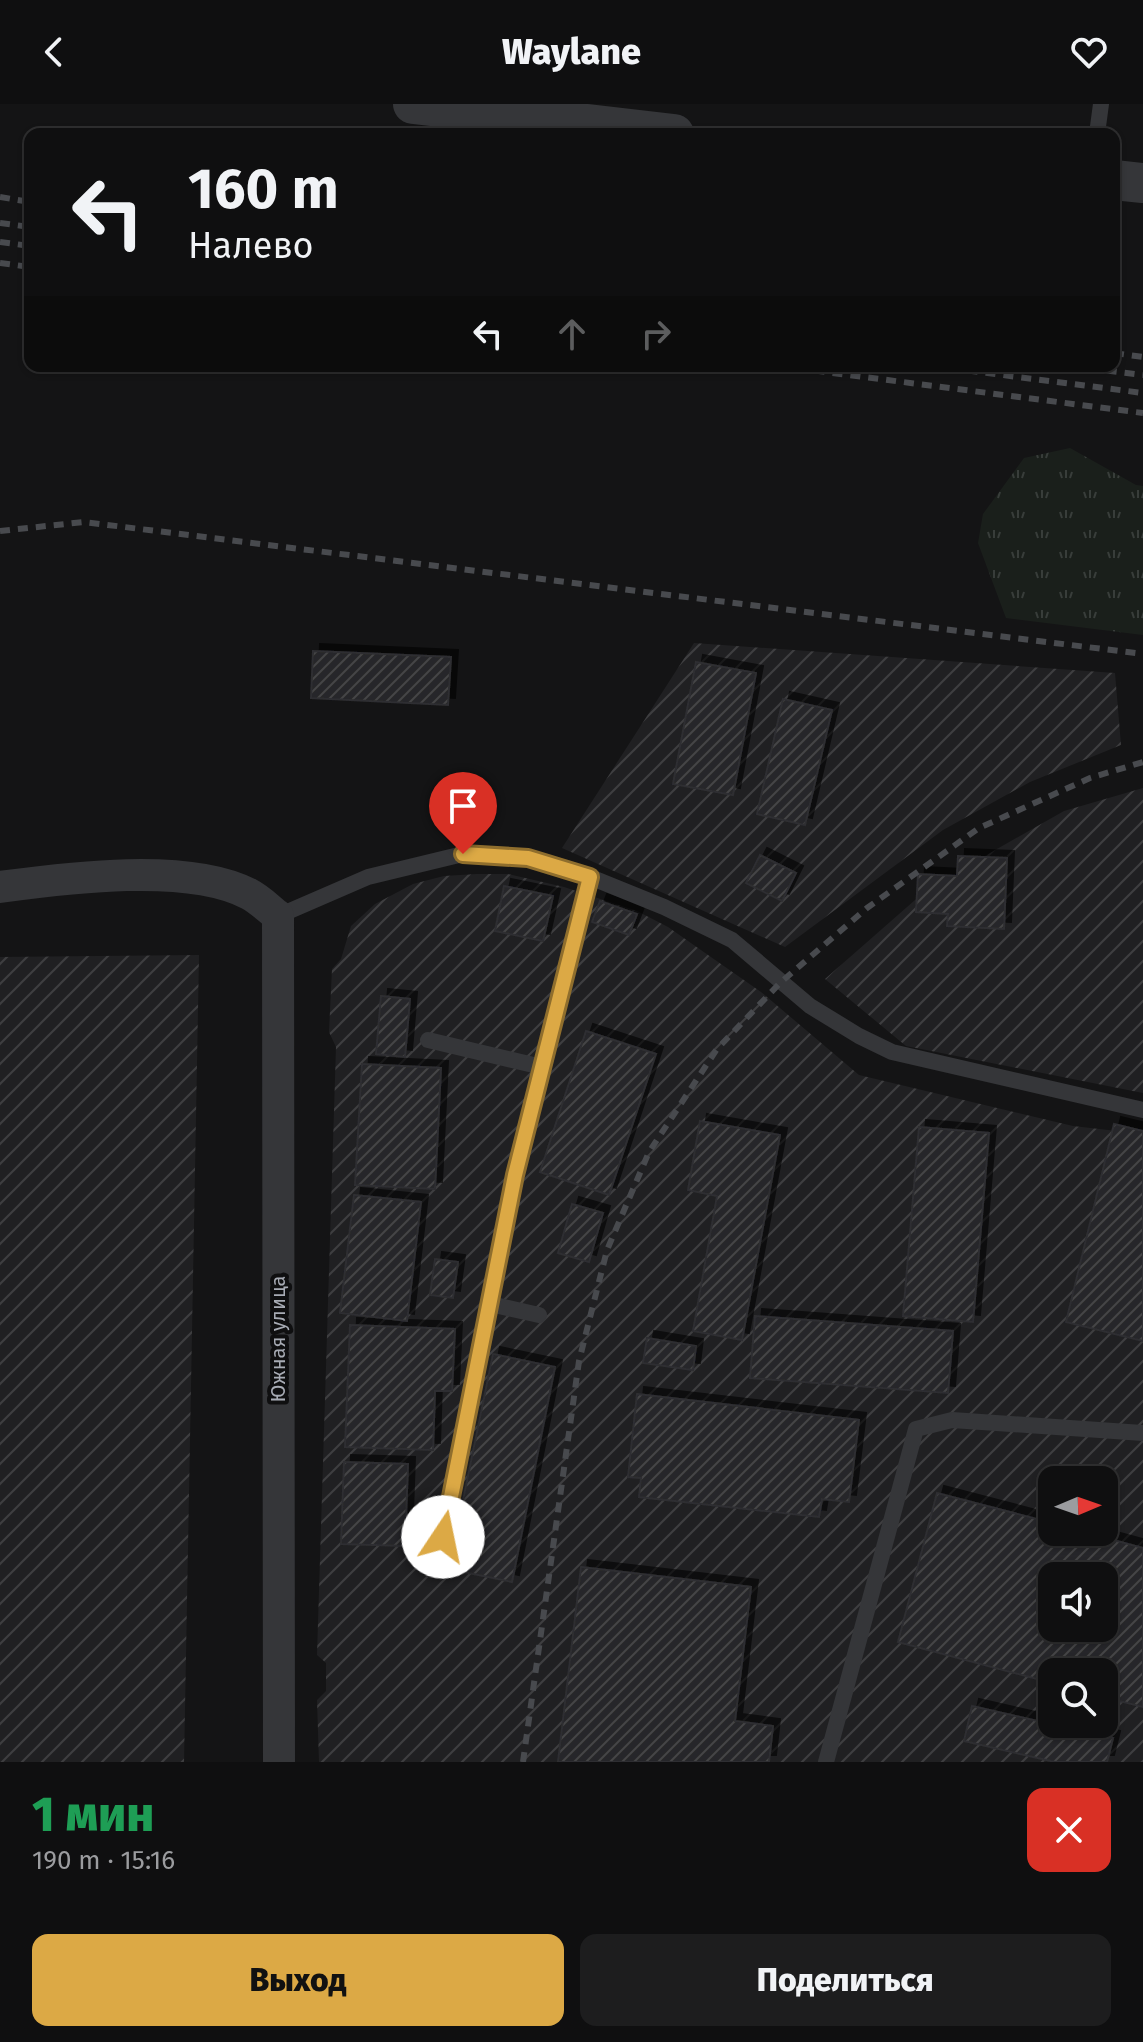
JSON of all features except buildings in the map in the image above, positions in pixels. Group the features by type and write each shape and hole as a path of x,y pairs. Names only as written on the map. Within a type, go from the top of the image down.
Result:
{"street":[{"path":"413,104 622,128"},
{"path":"1120,181 1143,183"},
{"path":"0,887 76,877 194,876 249,894 278,916"},
{"name":"Южная улица","path":"278,916 279,1762"}],"lane":[{"path":"1098,128 1101,104"},
{"path":"278,916 368,877 463,854 528,858 590,877 664,907 732,940 810,1006 892,1052 1143,1110"},
{"path":"437,1566 515,1175 590,877"},
{"path":"428,1040 542,1067"},
{"path":"490,1304 539,1315"},
{"path":"826,1762 916,1429 952,1420 1143,1433"}],"shaded area":[{"path":"694,643 1115,673 1121,745 1030,782 943,830 785,947 562,848"},
{"path":"1143,788 1143,1093 906,1046 825,979 931,886 957,876 958,856 983,857 1064,811"},
{"path":"508,874 564,887 637,911 668,927 761,992 859,1075 1073,1126 1143,1134 1143,1762 319,1762 317,1700 326,1691 326,1663 317,1655 336,1047 329,1032 332,969 341,959 351,926 375,904 413,884 444,876"},
{"path":"199,955 184,1762 0,1762 0,957"}],"green space":[{"path":"1070,448 1143,486 1143,635 1006,618 978,543 983,514 1024,458"}],"railway":[{"path":"0,197 24,201"},
{"path":"0,223 24,226"},
{"path":"0,242 24,245"},
{"path":"0,263 24,266"},
{"path":"1120,354 1143,357"},
{"path":"825,372 1143,413"},
{"path":"979,372 1143,393"},
{"path":"1119,372 1143,375"},
{"path":"0,531 84,522 1143,654"},
{"path":"523,1762 579,1361 607,1250 649,1152 717,1049 781,982 867,908 979,828 1090,778 1143,762"}],"route":[{"path":"443,1537 515,1175 590,877 528,858 463,854"}]}
